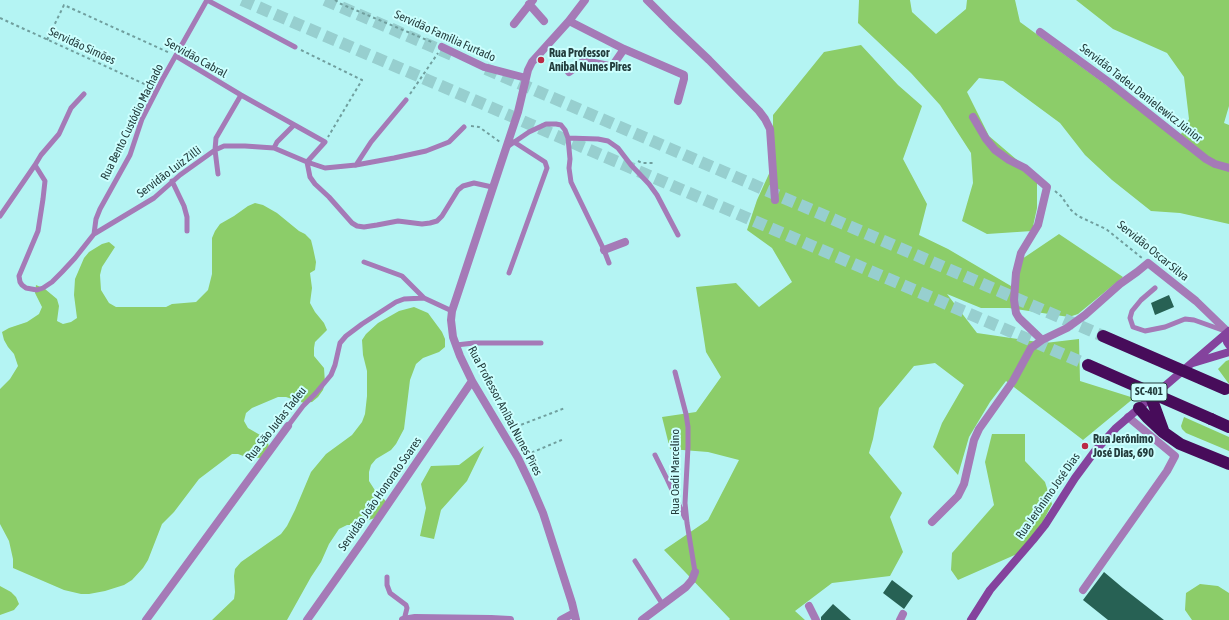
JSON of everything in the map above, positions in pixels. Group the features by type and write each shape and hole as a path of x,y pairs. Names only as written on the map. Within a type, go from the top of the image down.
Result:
{"highway":[{"name":"SC-401","path":"1103,336 1227,389"},
{"name":"SC-401","path":"1088,365 1229,427"},
{"path":"1151,397 1163,432"},
{"path":"1139,408 1163,432 1180,444 1229,464"}],"main road":[{"path":"1229,331 1226,337 1229,345"},
{"name":"Rua Jerônimo José Dias","path":"971,620 990,590 1045,525 1078,473 1095,451 1128,417 1229,331"},
{"path":"1189,365 1229,352"}],"street":[{"name":"Rua Professor Aníbal Nunes Pires","path":"575,617 572,603 543,513 518,458 472,381 456,345 452,329 452,311 492,187 507,147 518,112 528,70 532,62 569,21 585,0"},
{"path":"647,0 670,24 709,60 765,119 770,129 775,200"},
{"path":"514,24 531,2 544,22"},
{"path":"569,21 624,49 684,76 678,101"},
{"name":"Servidão Tadeu Danielewicz Júnior","path":"1040,32 1110,83 1206,159 1215,164 1229,168"},
{"name":"Servidão Família Furtado","path":"442,47 484,67 526,78"},
{"path":"569,72 584,61 609,66 613,65 624,49"},
{"path":"973,117 986,139 995,150 1008,160 1025,168 1047,187 1038,225 1022,253 1016,273 1014,300 1016,313 1019,318 1042,340"},
{"path":"604,250 625,242"},
{"path":"932,522 958,496 964,484 974,440 979,429 1013,381 1031,348 1042,340 1067,328 1085,316 1120,284 1148,263"},
{"name":"Servidão Oscar Silva","path":"1148,263 1196,301 1229,331"},
{"name":"Servidão João Honorato Soares","path":"307,620 472,381"},
{"path":"1128,417 1175,456"},
{"name":"Rua São Judas Tadeu","path":"146,620 288,426"},
{"path":"1083,590 1167,471 1180,444"},
{"name":"Rua Oadi Marcelino","path":"642,620 686,587 692,580 695,572"},
{"path":"809,606 816,620"},
{"path":"561,620 575,617"},
{"path":"404,620 430,618 510,620"}],"lane":[{"name":"Rua Bento Custódio Machado","path":"94,234 96,219 100,209 130,155 142,119 207,0 295,47"},
{"name":"Servidão Cabral","path":"176,56 241,95 325,142"},
{"path":"0,216 35,165 40,155 59,134 71,108 84,94"},
{"path":"218,174 215,150 216,138 241,95"},
{"path":"356,165 371,142 406,100"},
{"path":"507,147 529,132 546,124 551,123 561,125 568,138 571,182 609,263"},
{"path":"274,148 277,142 294,125"},
{"name":"Servidão Luiz Zilli","path":"35,165 45,181 44,193 38,231 19,276 22,285 32,290 43,288 62,272 94,234 154,198 172,181 215,150 224,146 274,148 325,168 356,165 426,151 449,142 464,127"},
{"path":"568,138 598,139 608,141 618,148 657,195 678,235"},
{"path":"325,142 307,162 310,177 352,224 357,226 364,227 398,221 422,224 437,221 442,216 458,190 463,186 474,183 492,187"},
{"path":"509,273 547,168 545,162 514,142"},
{"path":"172,181 184,206 187,217 187,231"},
{"path":"364,262 402,276 424,298"},
{"path":"1155,288 1141,300 1132,311 1130,318 1133,327 1145,331 1165,327 1185,319 1194,320 1229,331"},
{"name":"Rua São Judas Tadeu","path":"288,426 331,374 335,365 340,343 346,336 404,298 424,298 452,311"},
{"path":"456,345 474,343 541,343"},
{"name":"Rua Oadi Marcelino","path":"675,372 688,427 685,503 695,572"},
{"path":"654,455 668,479 687,523"},
{"path":"635,562 663,605"},
{"path":"387,578 387,585 390,593 406,605 407,608 404,620"}],"path":[{"name":"Servidão Família Furtado","path":"335,0 341,4 442,47"},
{"name":"Servidão Cabral","path":"47,40 64,5 176,56"},
{"name":"Servidão Simões","path":"0,18 157,90"},
{"path":"295,47 362,80 325,142"},
{"path":"406,100 442,47"},
{"path":"464,127 468,125 479,127 507,147"},
{"name":"Servidão Oscar Silva","path":"1047,187 1061,196 1071,210 1078,216 1110,232 1148,263"},
{"path":"503,432 565,408"},
{"path":"518,458 564,439"}],"green space":[{"path":"859,0 910,0 912,12 936,34 966,9 967,0 1015,0 1020,22 1179,138 1189,119 1184,77 1167,53 1113,29 1076,0 1229,0 1229,106 1224,123 1229,125 1229,224 1180,213 1151,211 1112,180 1085,155 1060,123 1003,81 979,78 967,92 989,136 1037,177 1037,208 1032,231 987,234 962,221 973,183 971,153 940,105 911,73 858,23"},
{"path":"861,45 898,85 922,106 903,159 927,204 919,235 948,249 1011,286 1022,259 1059,234 1123,277 1078,314 1069,317 1009,308 981,308 947,294 977,333 1045,343 1079,339 1080,381 1134,398 1083,440 1006,381 990,402 969,437 958,475 933,447 942,423 964,385 935,363 914,366 879,408 869,453 902,493 890,517 903,552 890,576 832,583 795,611 805,620 729,620 730,619 664,550 708,520 739,460 708,452 670,449 662,417 696,412 721,377 706,352 696,287 736,283 759,307 792,282 772,248 747,230 757,200 773,165 773,115 824,52"},
{"path":"255,203 263,205 277,213 311,240 316,262 315,270 310,273 312,288 310,303 327,330 315,342 314,348 314,356 324,368 325,383 323,390 312,402 304,403 286,397 278,397 252,408 246,413 244,421 248,428 267,439 269,447 262,458 232,454 199,479 174,512 162,524 148,560 143,568 132,580 124,585 105,591 81,594 64,590 13,568 13,559 9,541 0,524 0,389 10,379 18,366 14,354 4,340 2,332 27,322 39,314 42,307 35,293 36,285 45,289 57,299 59,306 57,321 63,324 71,322 77,318 74,295 75,279 84,258 89,252 102,244 109,242 115,247 102,267 100,275 101,290 109,303 116,307 166,307 172,304 196,302 208,290 212,274 212,238 215,231 220,224"},
{"path":"414,307 428,313 442,332 445,339 445,347 439,352 423,358 416,364 410,380 404,429 391,450 376,459 371,465 369,481 378,495 385,500 388,506 378,517 353,525 347,525 339,529 329,544 321,562 287,620 212,620 234,599 235,569 241,562 281,534 295,510 311,472 326,454 352,435 362,422 365,414 367,396 367,371 363,355 362,340 378,323 399,311"},
{"path":"1229,360 1229,384 1218,369"},
{"path":"1184,417 1229,437 1229,451 1186,433 1181,426"},
{"path":"992,434 1025,434 1025,461 1045,482 1052,504 1041,525 1017,554 958,580 951,570 952,553 994,505 985,462"},
{"path":"484,446 467,481 441,510 434,539 420,536 426,508 421,484 431,466 459,465"},
{"path":"1200,584 1218,586 1229,593 1229,620 1192,620 1185,610 1186,593"},
{"path":"0,586 11,592 16,597 19,604 14,610 0,615"}],"building":[{"path":"1169,295 1174,307 1155,315 1151,303"},
{"path":"1104,572 1164,620 1108,620 1083,600"},
{"path":"892,580 913,596 904,609 883,593"},
{"path":"833,604 851,620 821,620 821,617"}],"tunnel":[{"path":"242,0 1088,365"},
{"path":"325,0 452,55"},
{"path":"486,69 1103,336"}],"place":[{"name":"Rua Professor Aníbal Nunes Pires","path":"541,60"},
{"name":"Rua Jerônimo José Dias, 690","path":"1085,446"}]}
